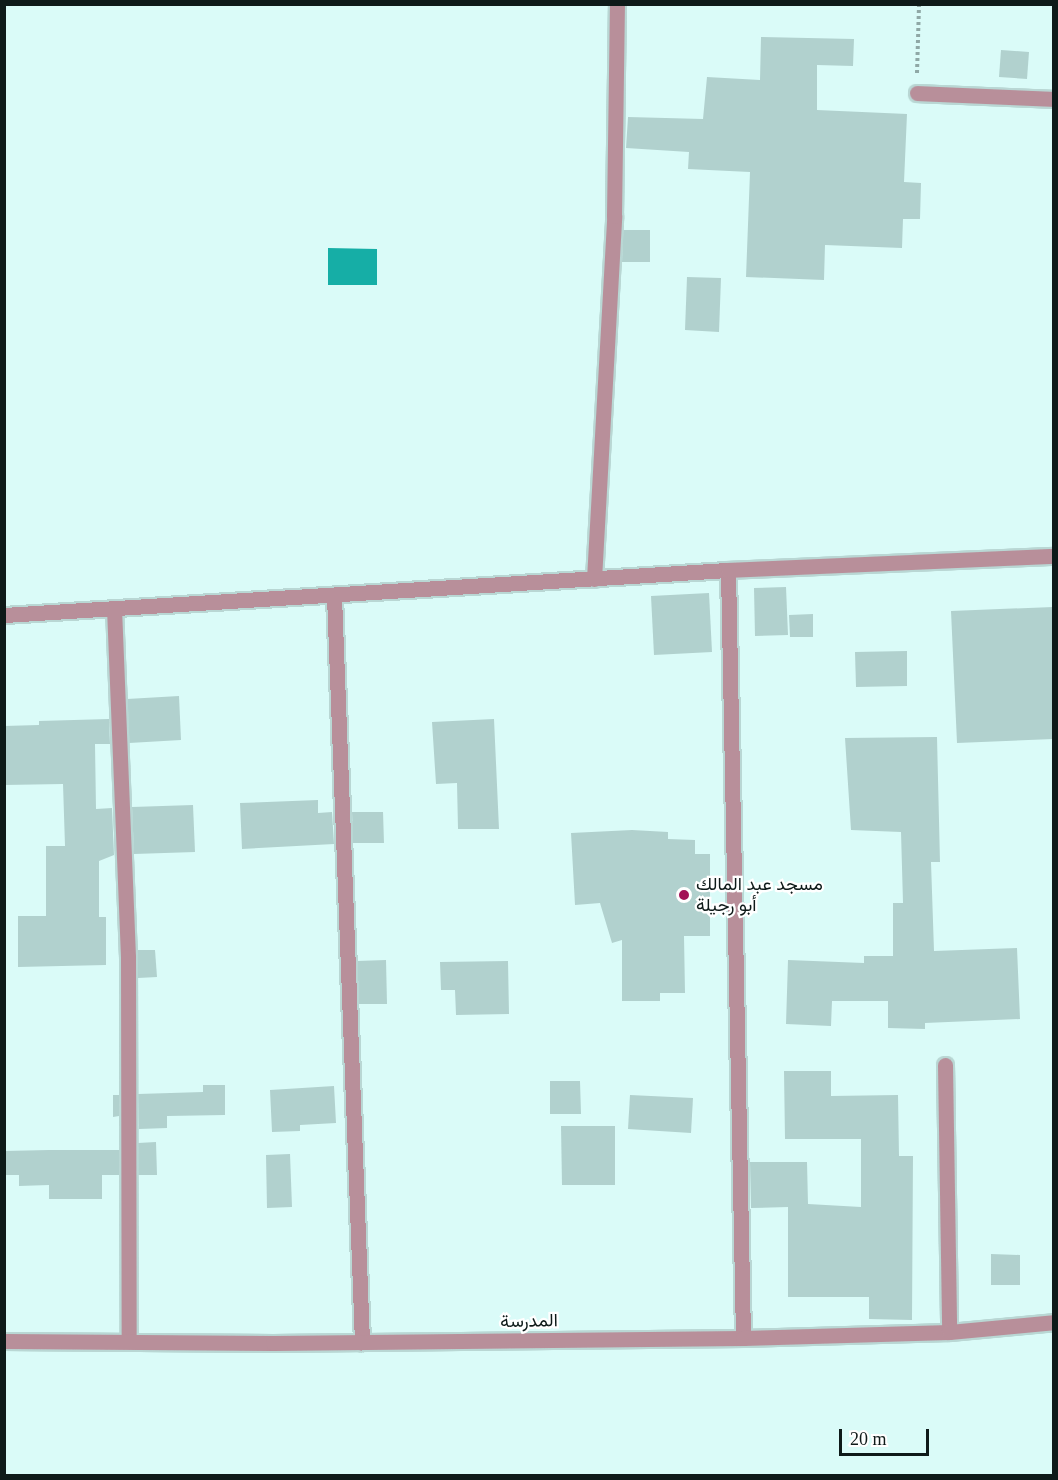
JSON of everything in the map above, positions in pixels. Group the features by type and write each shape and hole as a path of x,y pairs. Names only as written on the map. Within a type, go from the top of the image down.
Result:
{"street":[{"path":"594,579 614,216 617,4"},
{"path":"916,93 1053,99"},
{"path":"4,615 729,570 1053,556"},
{"path":"729,570 743,1338"},
{"path":"334,596 362,1342"},
{"path":"114,608 128,957 129,1341"},
{"path":"945,1065 949,1332"},
{"name":"المدرسة","path":"4,1341 362,1342 743,1338 949,1332 1053,1322"}],"path":[{"path":"916,93 919,4"}],"water":[{"path":"328,248 377,249 377,285 328,285"}],"building":[{"path":"761,37 854,39 853,66 817,65 817,110 907,114 904,182 921,183 920,219 903,219 902,248 825,245 824,280 746,277 750,172 688,169 689,152 626,148 628,117 703,119 707,77 760,80"},
{"path":"1001,50 1029,52 1027,79 999,77"},
{"path":"623,230 650,230 650,262 622,262"},
{"path":"687,277 721,278 719,332 685,330"},
{"path":"786,587 788,635 755,636 754,588"},
{"path":"709,593 712,652 654,655 651,596"},
{"path":"1053,607 1053,739 957,743 951,611"},
{"path":"813,614 813,637 790,637 789,615"},
{"path":"907,651 907,686 856,687 855,652"},
{"path":"179,696 181,740 129,743 127,699"},
{"path":"109,719 110,744 95,744 96,809 112,808 114,855 99,861 99,917 106,917 106,965 18,967 18,916 46,916 46,846 65,846 63,784 4,785 4,726 39,725 39,721"},
{"path":"494,719 499,829 458,829 457,783 436,784 432,722"},
{"path":"937,737 940,862 931,862 934,951 1017,948 1020,1019 925,1023 925,1029 888,1028 888,1001 832,1001 831,1026 786,1024 788,960 864,963 864,956 893,956 893,903 903,903 901,832 851,830 845,738"},
{"path":"318,800 318,813 332,812 334,844 242,849 240,803"},
{"path":"193,805 195,852 134,854 132,807"},
{"path":"352,812 383,812 384,843 353,843"},
{"path":"632,830 668,832 668,839 695,840 695,854 710,854 710,936 684,936 685,993 660,993 660,1001 622,1001 622,940 612,943 600,903 575,905 571,833"},
{"path":"137,950 155,950 157,977 138,978"},
{"path":"386,960 387,1004 359,1004 357,961"},
{"path":"508,961 509,1014 456,1015 455,990 441,990 440,962"},
{"path":"784,1071 831,1071 831,1096 898,1095 899,1156 913,1156 912,1320 869,1319 869,1297 788,1297 788,1207 751,1208 750,1162 807,1162 808,1204 861,1207 861,1139 785,1139"},
{"path":"550,1081 580,1081 581,1114 550,1114"},
{"path":"203,1085 225,1085 225,1115 167,1116 167,1128 139,1129 138,1094 203,1092"},
{"path":"334,1086 336,1123 300,1125 300,1131 272,1132 270,1090"},
{"path":"113,1095 119,1095 119,1116 113,1117"},
{"path":"630,1095 693,1098 691,1133 628,1129"},
{"path":"561,1126 615,1126 615,1185 562,1185"},
{"path":"156,1142 157,1175 138,1175 138,1143"},
{"path":"119,1150 119,1175 102,1175 102,1199 49,1199 49,1185 19,1186 19,1175 4,1175 4,1151"},
{"path":"290,1154 292,1207 267,1208 266,1155"},
{"path":"991,1254 1020,1255 1020,1285 991,1285"}],"place":[{"name":"مسجد عبد المالك أبو رجيلة","path":"684,895"}]}
